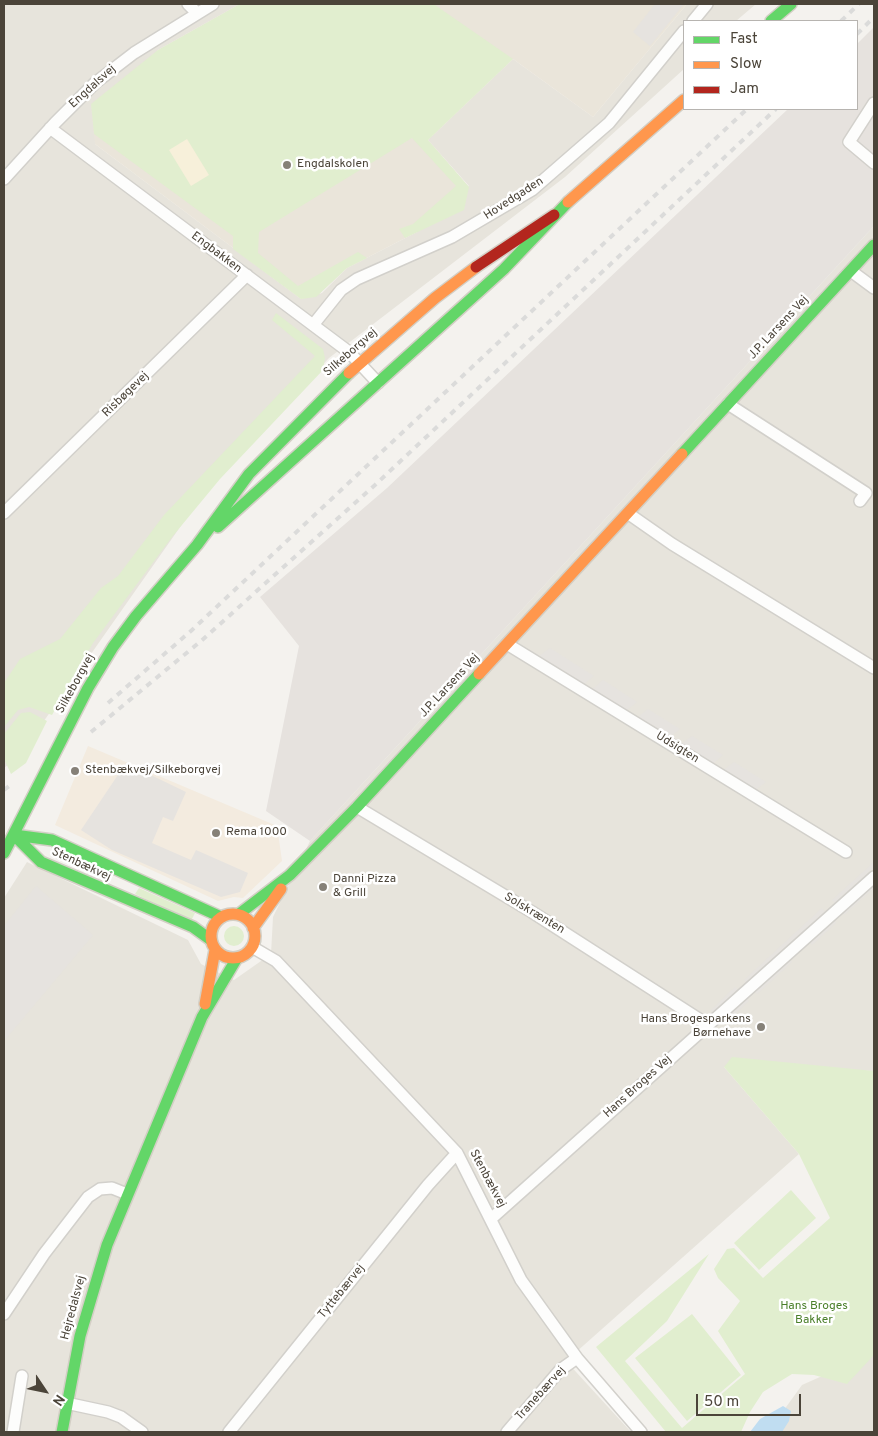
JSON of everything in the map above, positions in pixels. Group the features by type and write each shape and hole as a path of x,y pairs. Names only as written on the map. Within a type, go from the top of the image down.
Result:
{"street":[{"path":"188,4 197,13"},
{"name":"Engdalsvej","path":"4,179 50,128 96,83 134,53 213,4"},
{"path":"694,20 707,4"},
{"path":"772,20 791,4"},
{"name":"Hovedgaden","path":"313,325 341,290 357,279 452,238 532,190 609,123 683,33"},
{"name":"Silkeborgvej","path":"197,545 263,488 504,268 554,215 683,101"},
{"path":"874,103 849,142 874,163"},
{"name":"Engbakken","path":"50,128 349,352 378,383"},
{"name":"Silkeborgvej","path":"4,853 88,688 114,647 136,616 197,545 255,467 295,423 435,298 492,256 554,215"},
{"name":"J.P. Larsens Vej","path":"239,914 290,875 357,807 629,514 874,245"},
{"path":"851,271 874,288"},
{"name":"Risbøgevej","path":"4,513 247,275"},
{"path":"728,404 866,493 860,501"},
{"path":"629,514 672,544 874,668"},
{"name":"Udsigten","path":"507,644 846,852"},
{"name":"Solskrænten","path":"357,807 532,912 708,1025"},
{"name":"Stenbækvej","path":"14,835 52,840 221,917"},
{"name":"Stenbækvej","path":"14,835 41,862 193,928 213,945"},
{"name":"J.P. Larsens Vej","path":"253,928 290,875"},
{"name":"Hans Broges Vej","path":"492,1218 874,876"},
{"path":"239,914 245,917 253,928 254,941 248,952 237,958 225,957 213,945 211,929 221,917 239,914"},
{"name":"Hejredalsvej","path":"202,1017 213,945"},
{"name":"Stenbækvej","path":"252,947 276,961 457,1153 492,1218 501,1244 521,1280 578,1358 641,1432"},
{"name":"Hejredalsvej","path":"62,1432 66,1403 91,1295 127,1194 202,1017 237,958"},
{"name":"Tyttebærvej","path":"229,1432 428,1185 457,1153"},
{"path":"4,1314 57,1235 88,1197 100,1189 112,1188 127,1194"},
{"name":"Tranebærvej","path":"507,1432 560,1370 578,1358"},
{"path":"14,1432 22,1376"},
{"path":"66,1403 108,1412 121,1417 142,1432"}],"shaded area":[{"path":"4,4 240,4 158,50 95,144 301,299 322,293 347,268 417,232 469,186 428,140 513,59 593,117 687,4 756,4 737,20 683,20 683,70 565,177 329,358 204,493 20,755 4,768"},
{"name":"Engdalskolen","path":"240,4 687,4 593,117 513,59 428,140 469,187 417,232 347,268 316,297 301,299 95,144 91,104 158,50"},
{"path":"655,4 684,4 650,46 633,32"},
{"path":"874,27 874,226 310,841 266,811 299,646 260,597 387,488 787,110 858,110 858,43"},
{"path":"874,226 874,1071 724,1067 799,1154 566,1361 631,1432 4,1432 4,898 27,862 188,940 201,964 234,980 271,954 273,917 310,841"},
{"path":"550,648 594,676 579,688 534,660"},
{"path":"603,680 637,702 622,714 588,693"},
{"path":"648,709 680,729 665,741 633,721"},
{"path":"692,736 723,755 708,768 676,748"},
{"path":"88,746 277,826 282,861 243,898 234,897 218,901 55,825"},
{"path":"734,762 766,782 750,794 718,774"},
{"path":"126,763 186,792 173,821 163,817 152,843 191,860 196,850 248,873 240,892 221,897 112,850 81,830"},
{"path":"874,862 874,867 835,903 832,900"},
{"path":"874,882 874,888 844,915 842,912"},
{"path":"36,886 93,935 4,1041 4,926"},
{"path":"822,908 825,912 747,983 744,980"},
{"path":"833,919 836,923 812,945 809,942"},
{"path":"789,958 792,962 757,994 754,991"},
{"path":"735,987 739,991 714,1013 711,1010"},
{"path":"746,998 749,1001 724,1024 721,1020"},
{"path":"874,1353 874,1432 768,1432 802,1385"}],"green space":[{"name":"Engdalskolen","path":"240,4 435,5 513,59 428,140 469,187 464,210 405,238 399,229 413,224 456,186 412,138 259,232 258,253 298,286 358,252 367,258 347,268 316,297 301,299 233,249 233,236 94,134 91,104 158,50"},
{"path":"276,313 323,349 325,358 323,370 220,479 172,537 93,643 52,715 29,707 18,710 4,727 4,683 20,659 60,639 101,588 118,576 164,515 315,356 272,320"},
{"path":"30,712 47,721 26,763 11,774 4,759 4,734 21,713"},
{"path":"139,888 195,913 191,921 135,894"},
{"path":"234,926 241,929 244,936 241,943 234,946 227,943 224,936 227,929"},
{"name":"Hans Broges Bakker","path":"732,1057 874,1071 874,1355 847,1384 814,1375 792,1374 763,1392 750,1412 741,1432 666,1432 596,1347 709,1254 667,1321 625,1361 682,1428 745,1374 718,1331 740,1301 718,1278 714,1269 727,1249 734,1248 763,1278 830,1218 799,1154 724,1067"},
{"path":"791,1190 816,1218 759,1270 734,1243"},
{"path":"692,1314 741,1375 687,1421 635,1358"}],"sand":[{"path":"187,139 209,175 191,186 169,150"}],"water":[{"path":"783,1406 791,1411 789,1421 782,1432 750,1432 760,1419"}],"railway":[{"path":"842,20 859,4"},
{"path":"858,33 874,17"},
{"path":"108,703 192,630 746,110"},
{"path":"91,732 201,641 375,485 775,110"},
{"path":"4,790 13,783"}],"traffic: fast":[{"path":"772,20 791,4"},
{"path":"218,527 504,269 568,202"},
{"path":"682,454 874,245"},
{"path":"4,853 88,688 113,647 136,616 197,545 249,474 349,373"},
{"path":"239,914 290,875 357,807 479,674"},
{"path":"14,835 41,862 193,927 211,940"},
{"path":"14,835 52,840 221,917"},
{"path":"62,1432 80,1336 107,1245 202,1017 237,958"}],"traffic: slow":[{"path":"568,202 683,101"},
{"path":"349,373 435,298 476,267"},
{"path":"479,674 682,454"},
{"path":"253,928 281,889"},
{"path":"229,914 237,914 249,920 255,936 249,952 237,958 229,958 217,952 211,940 211,932 217,920 229,914"},
{"path":"205,1004 215,950"}],"traffic: jam":[{"path":"476,267 554,215"}],"place":[{"name":"Engdalskolen","path":"287,165"},
{"name":"Stenbækvej/Silkeborgvej","path":"75,771"},
{"name":"Rema 1000","path":"216,833"},
{"name":"Danni Pizza & Grill","path":"323,887"},
{"name":"Hans Brogesparkens Børnehave","path":"761,1027"}]}
